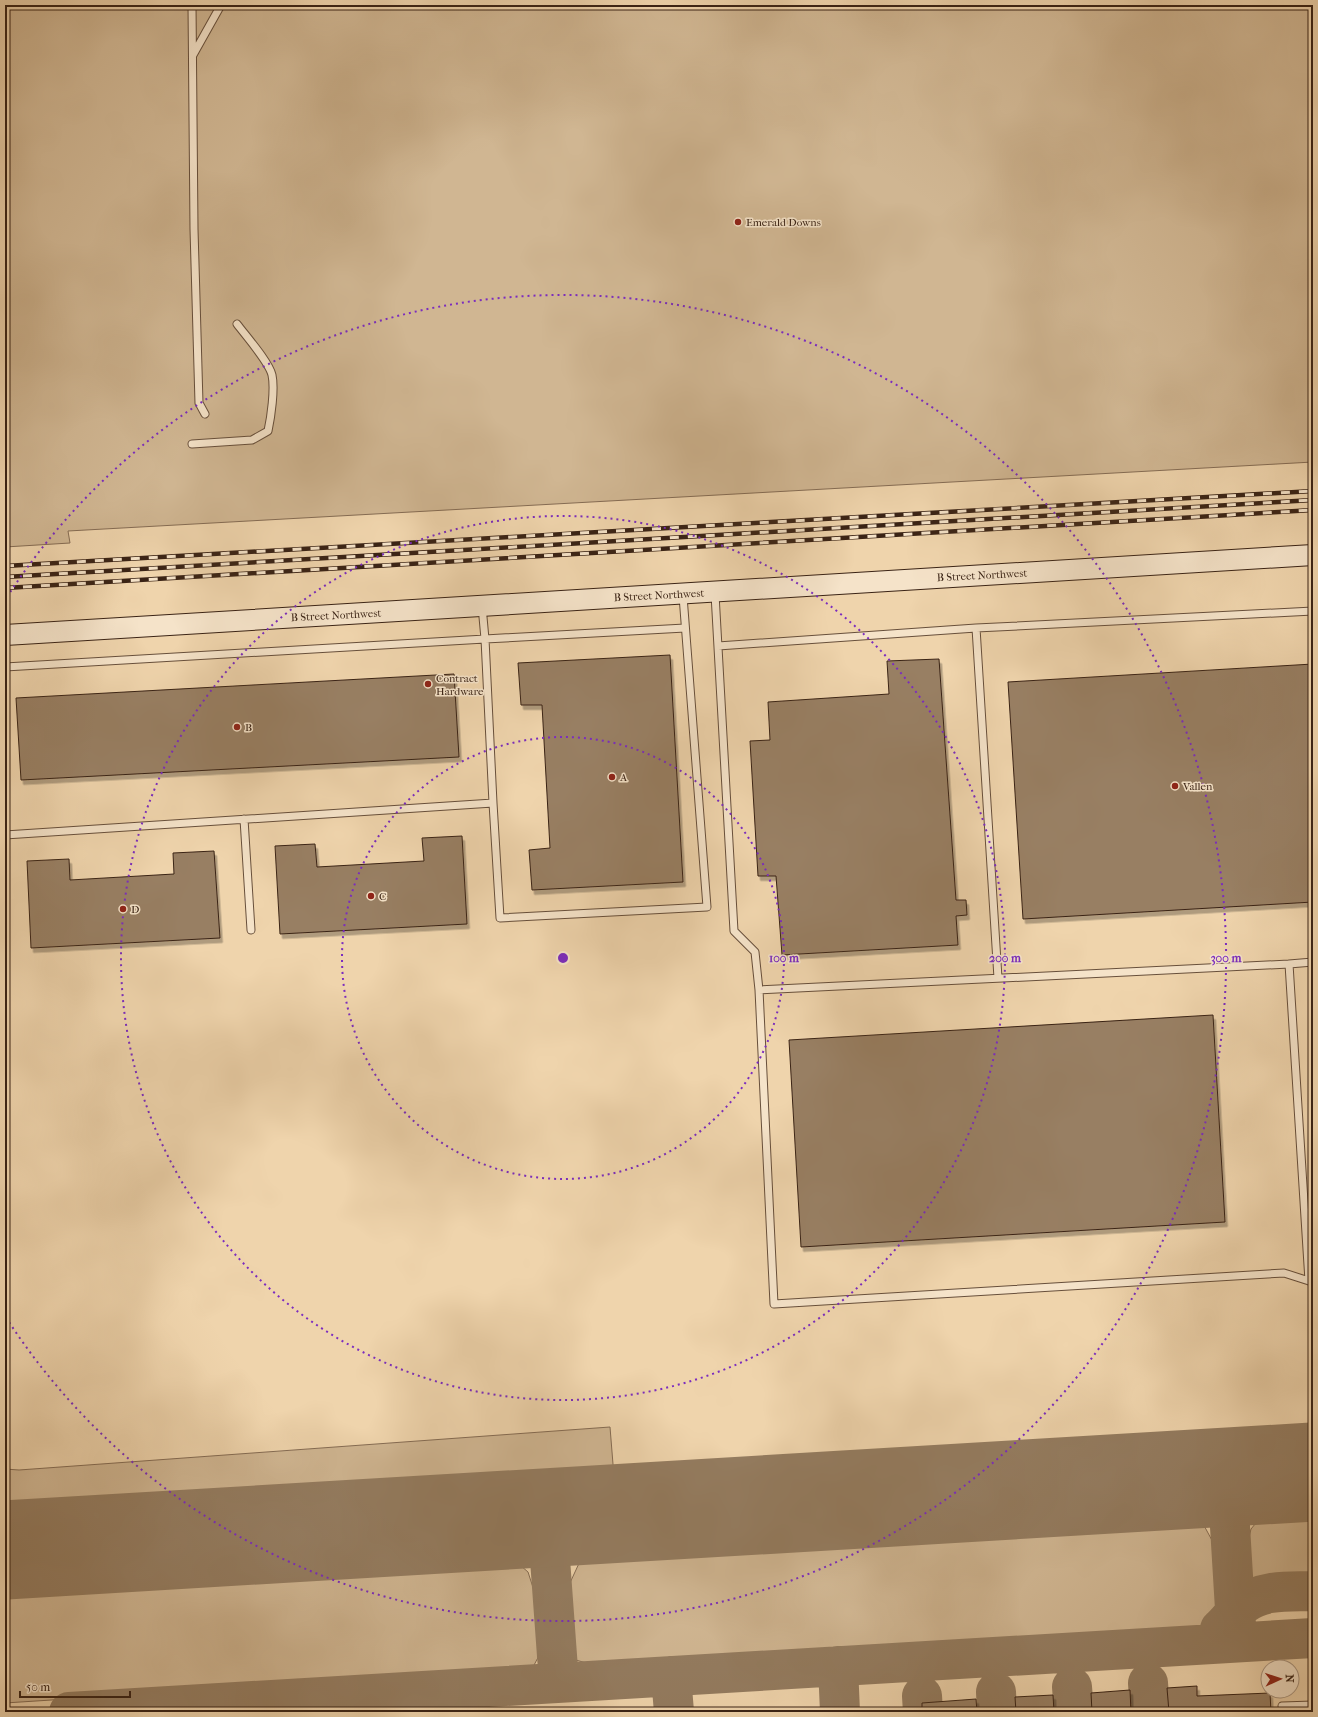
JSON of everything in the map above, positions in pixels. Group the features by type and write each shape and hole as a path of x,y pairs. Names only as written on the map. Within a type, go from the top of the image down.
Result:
{"street":[{"name":"B Street Northwest","path":"5,635 1313,555"}],"lane":[{"path":"192,5 199,403 205,414"},
{"path":"192,56 221,5"},
{"path":"192,444 252,440 268,431 272,413 272,375 258,351 236,324"},
{"path":"714,592 734,931 755,952 774,1304 1284,1273 1311,1281 1289,964"},
{"path":"482,606 500,918 707,907 682,593"},
{"path":"718,646 976,628 1313,611"},
{"path":"5,667 685,628"},
{"path":"976,628 998,978"},
{"path":"5,835 494,803"},
{"path":"244,819 251,930"},
{"path":"758,990 1313,962"},
{"path":"1283,1712 1282,1706 1313,1705"}],"shaded area":[{"name":"Emerald Downs","path":"5,5 1313,5 1313,462 68,531 70,543 5,547"},
{"path":"610,1427 615,1489 531,1498 5,1524 5,1469 19,1470"},
{"path":"1313,1502 1313,1584 1252,1586 1245,1572 1246,1550 1251,1529 1265,1512 1280,1505"},
{"path":"1169,1512 1201,1520 1214,1544 1219,1568 1219,1600 1211,1621 1199,1631 892,1649 695,1666 603,1668 576,1660 567,1627 569,1585 581,1559 601,1544 992,1520"},
{"path":"484,1551 513,1559 528,1572 539,1606 543,1648 532,1669 5,1703 5,1580"}],"building":[{"name":"A","path":"670,655 683,882 532,890 529,850 550,848 542,705 521,705 518,663"},
{"path":"939,659 956,900 966,900 967,915 956,916 958,945 782,955 776,876 758,876 750,741 770,740 768,702 889,694 887,661"},
{"path":"1313,664 1313,902 1023,919 1008,682"},
{"name":"B","path":"454,674 459,757 21,780 16,698"},
{"name":"C","path":"462,836 467,924 280,934 275,846 315,844 317,867 424,861 422,838"},
{"name":"D","path":"214,851 220,938 31,948 27,861 69,859 70,880 174,874 173,853"},
{"path":"1213,1015 1225,1222 801,1247 789,1040"},
{"path":"1197,1686 1197,1696 1260,1693 1260,1699 1270,1699 1271,1712 1169,1712 1167,1688"},
{"path":"1130,1690 1131,1712 1092,1712 1091,1693"},
{"path":"1053,1695 1054,1712 1016,1712 1015,1697"},
{"path":"976,1699 977,1712 922,1712 922,1703"}],"taxiway":[{"path":"1227,1477 1237,1642"},
{"path":"547,1518 559,1683"},
{"path":"1220,1629 1244,1604 1251,1599 1277,1592 1313,1591"},
{"path":"69,1712 1313,1638"},
{"path":"838,1666 840,1712"},
{"path":"671,1676 674,1712"},
{"path":"1148,1683 1150,1712"},
{"path":"1072,1687 1074,1712"},
{"path":"996,1692 997,1712"},
{"path":"922,1696 923,1712"}],"runway":[{"path":"5,1550 1313,1472"}],"railway":[{"path":"5,566 1313,491"},
{"path":"5,577 1313,500"},
{"path":"5,588 1313,510"}],"place":[{"name":"Emerald Downs","path":"738,222"},
{"name":"Contract Hardware","path":"428,684"},
{"name":"B","path":"237,727"},
{"name":"A","path":"612,777"},
{"name":"Vallen","path":"1175,786"},
{"name":"C","path":"371,896"},
{"name":"D","path":"123,909"}]}
